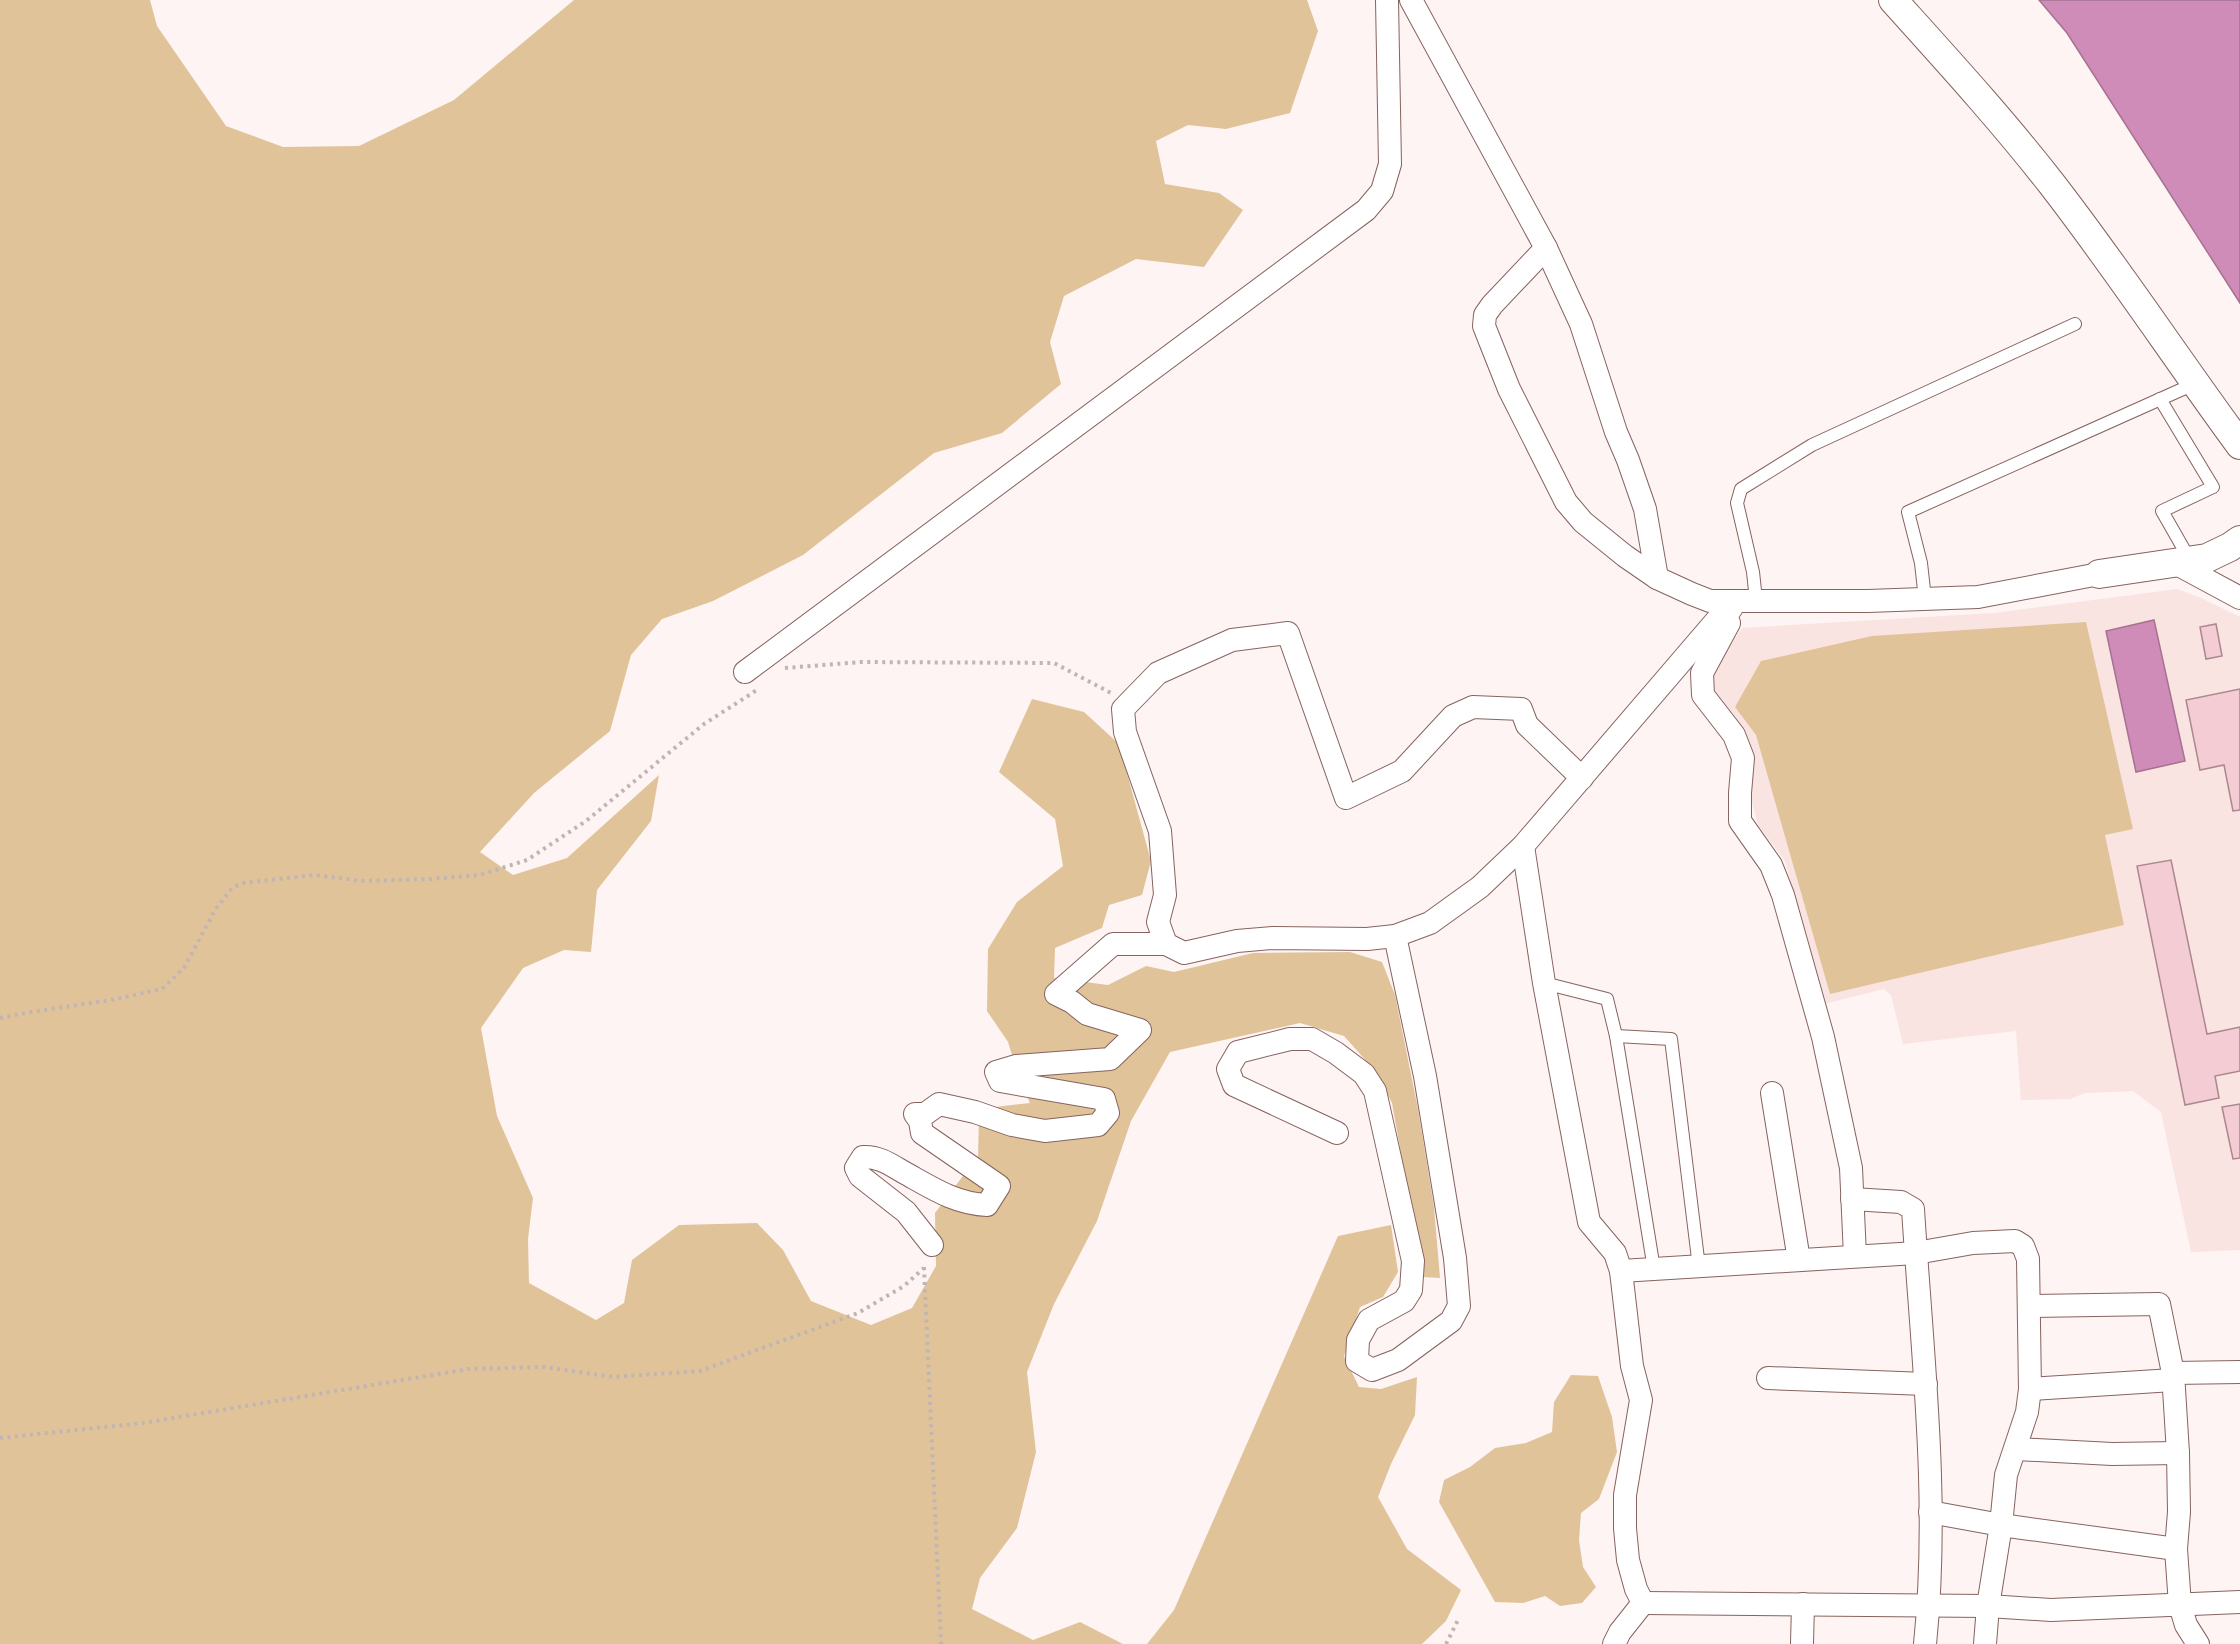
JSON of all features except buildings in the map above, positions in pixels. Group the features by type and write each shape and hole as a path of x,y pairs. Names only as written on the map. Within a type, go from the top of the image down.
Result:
{"street":[{"path":"745,672 1366,210 1382,191 1390,164 1387,0"},
{"path":"1411,0 1546,248 1581,324 1616,432 1645,509 1657,578"},
{"path":"1893,0 2050,182 2149,315 2194,384 2240,445"},
{"path":"1546,248 1485,315 1484,326 1509,389 1566,502 1583,522 1657,578 1710,601 1741,603 1978,597 2099,574 2207,558 2240,540"},
{"path":"2182,562 2240,598"},
{"path":"927,1239 906,1212 860,1176 856,1167 863,1156 875,1156 940,1193 969,1204 987,1205 999,1186 922,1133 920,1121 915,1114 925,1114 939,1104 975,1112 1012,1125 1045,1131 1098,1125 1108,1113 1104,1098 1000,1082 996,1072 1016,1066 1110,1059 1140,1030 1087,1014 1072,1002 1056,994 1113,944 1166,944 1184,953 1237,941 1273,938 1367,939 1395,936 1430,923 1480,886 1523,846 1722,614 1741,603"},
{"path":"1741,603 1702,673 1703,694 1734,735 1743,758 1740,820 1771,865 1783,895 1823,1037 1851,1168 1855,1256"},
{"path":"1166,944 1158,922 1165,895 1160,831 1125,732 1123,709 1158,673 1232,640 1288,633 1346,798 1402,771 1453,716 1473,706 1521,709 1527,725 1582,778"},
{"path":"1523,846 1544,983 1589,1222 1616,1253 1621,1271 1632,1366 1641,1400 1625,1495 1625,1528 1628,1560 1636,1589 1643,1603"},
{"path":"1337,1133 1233,1085 1228,1069 1238,1052 1290,1039 1312,1039 1364,1074 1375,1091 1413,1261 1411,1290 1404,1301 1370,1320 1358,1340 1357,1361 1372,1370 1398,1360 1451,1321 1459,1306 1455,1258 1425,1076 1395,936"},
{"path":"1772,1093 1799,1260"},
{"path":"1852,1199 1901,1202 1913,1209 1919,1275 1921,1341 1926,1384 1930,1512 1929,1605 1925,1644"},
{"path":"1621,1271 1916,1252 2015,1241 2023,1246 2028,1259 2030,1389 2027,1412 2006,1476 1985,1644"},
{"path":"2029,1306 2159,1304 2173,1376 2178,1453 2179,1512 2176,1549 2180,1605 2186,1625 2198,1644"},
{"path":"2030,1389 2240,1372"},
{"path":"1768,1378 1926,1384"},
{"path":"2016,1449 2112,1454 2178,1453"},
{"path":"1930,1512 2001,1525 2176,1549"},
{"path":"1643,1603 1988,1606 2050,1610 2240,1602"},
{"path":"1614,1644 1620,1632 1643,1603"},
{"path":"1802,1644 1803,1604"}],"lane":[{"path":"1741,603 1753,572 1737,503 1741,489 1812,445 2075,324"},
{"path":"1925,599 1922,563 1908,512 2194,384"},
{"path":"2160,399 2213,487 2162,511 2182,562"},
{"path":"1544,983 1607,999 1616,1036 1654,1269"},
{"path":"1616,1036 1671,1039 1699,1267"}],"path":[{"path":"780,669 861,662 1054,663 1111,692 1123,709"},
{"path":"0,1018 111,1000 162,989 184,968 215,910 232,888 243,882 314,875 363,881 441,879 480,875 527,860 586,821 704,724 758,690 745,672"},
{"path":"927,1239 924,1268 941,1644"},
{"path":"0,1438 143,1423 469,1369 543,1366 613,1377 700,1371 858,1313 904,1286 924,1268 927,1239"},
{"path":"1446,1644 1459,1618"}],"shaded area":[{"path":"0,0 150,0 157,26 226,126 283,147 359,146 454,100 574,0 1307,0 1318,31 1290,113 1226,129 1188,125 1156,141 1165,184 1219,193 1243,210 1204,267 1136,259 1064,296 1050,342 1061,384 1002,433 934,453 803,555 713,601 662,619 631,655 610,731 534,793 480,852 513,875 567,858 659,775 651,821 597,890 591,952 564,950 523,968 481,1028 497,1116 533,1198 528,1239 529,1283 596,1320 624,1303 632,1260 679,1225 757,1223 783,1250 811,1301 871,1325 912,1308 936,1266 935,1213 978,1156 979,1117 995,1107 1030,1103 1008,1042 987,1011 988,949 1017,902 1063,866 1055,819 999,772 1032,699 1084,712 1119,744 1151,861 1142,895 1109,905 1102,928 1055,948 1054,978 1108,985 1146,966 1174,972 1253,953 1350,952 1382,962 1395,995 1418,1109 1434,1207 1440,1278 1423,1277 1392,1103 1377,1073 1344,1036 1300,1023 1170,1052 1131,1121 1097,1221 1054,1304 1027,1372 1036,1452 1017,1528 980,1578 972,1609 1033,1640 1080,1622 1123,1644 0,1644"},
{"path":"2039,0 2240,0 2240,303 2067,33"},
{"path":"2177,589 2240,617 2240,1250 2191,1252 2161,1112 2133,1091 2085,1093 2070,1099 2021,1100 2016,1031 1903,1044 1891,995 1884,989 1824,1004 1785,861 1758,825 1749,791 1718,708 1711,675 1742,628 1994,613"},
{"path":"2154,620 2185,761 2136,772 2106,631"},
{"path":"2086,622 2133,829 2105,835 2124,925 1830,994 1756,735 1735,707 1761,661 1872,636"},
{"path":"1391,1225 1398,1272 1383,1297 1360,1307 1344,1356 1359,1387 1381,1389 1417,1377 1415,1415 1378,1497 1407,1549 1461,1590 1446,1621 1422,1644 1147,1644 1174,1610 1338,1236"},
{"path":"1571,1375 1598,1376 1612,1417 1617,1452 1599,1499 1581,1513 1579,1540 1583,1567 1596,1587 1582,1603 1560,1606 1545,1596 1523,1603 1495,1602 1439,1502 1444,1480 1470,1467 1495,1448 1526,1443 1552,1432 1554,1402"}]}
